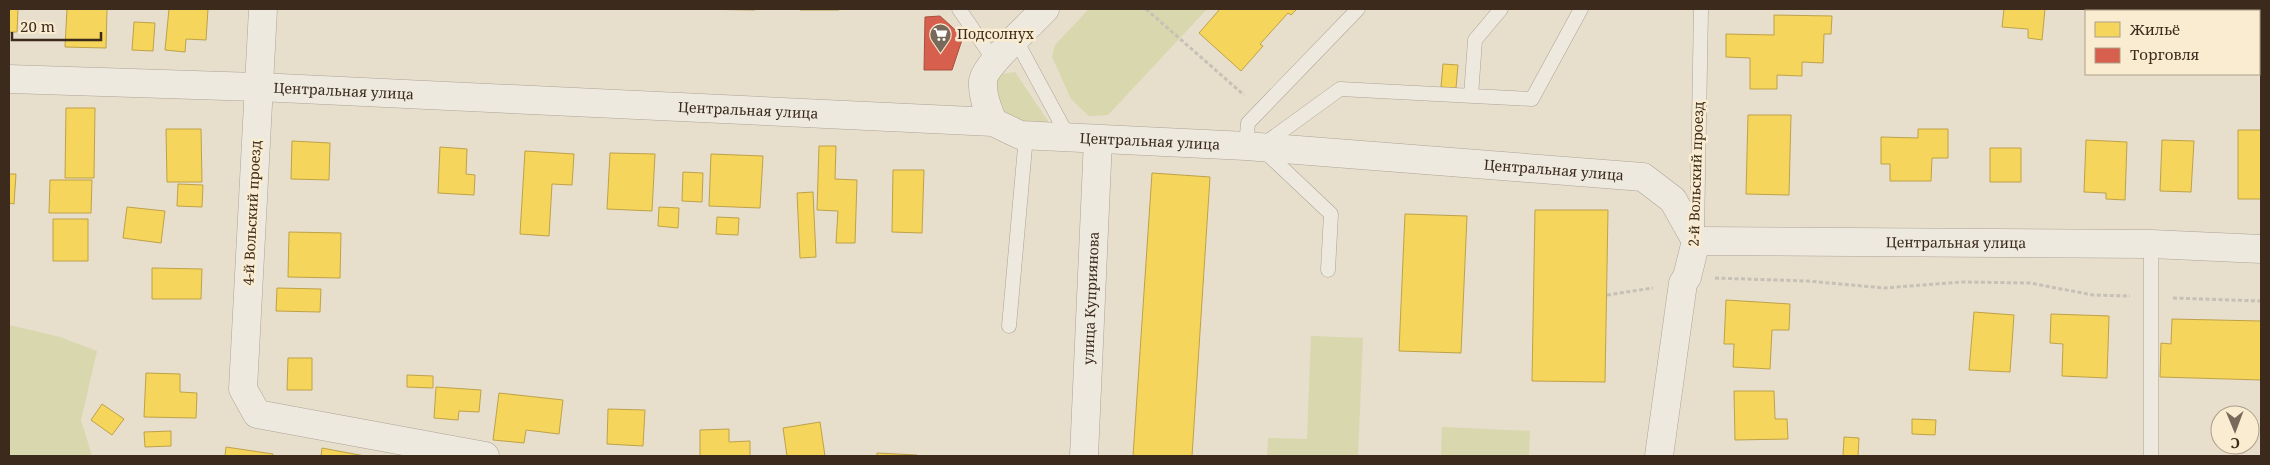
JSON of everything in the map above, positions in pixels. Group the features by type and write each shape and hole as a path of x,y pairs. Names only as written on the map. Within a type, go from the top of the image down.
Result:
{"street":[{"name":"4-й Вольский проезд","path":"262,9 243,389 257,414 485,456"},
{"path":"994,122 986,104 983,80 994,60 1045,9"},
{"name":"Центральная улица","path":"9,79 259,87 994,122 1026,136 1253,147 1643,177 1674,200 1696,241 2151,244 2261,249"},
{"name":"улица Куприянова","path":"1084,456 1098,140"},
{"name":"2-й Вольский проезд","path":"1659,456 1685,280 1696,241"}],"lane":[{"path":"958,9 994,60"},
{"path":"1328,270 1330,214 1253,147 1248,123 1358,9"},
{"path":"1471,96 1475,40 1501,9"},
{"path":"1253,147 1340,89 1532,99 1581,9"},
{"name":"2-й Вольский проезд","path":"1696,241 1701,9"},
{"path":"1016,40 1069,138"},
{"path":"1009,326 1026,136"},
{"path":"2151,244 2151,456"}],"path":[{"path":"1146,9 1246,97"},
{"path":"1606,295 1685,280 1807,280 1885,288 1963,282 2030,283 2093,295 2261,300"}],"green space":[{"path":"1089,9 1207,9 1108,115 1089,116 1071,99 1052,57 1055,45"},
{"path":"1015,72 1048,121 1051,129 1023,128 997,107 995,75"},
{"path":"9,325 60,337 97,351 81,420 92,456 9,456"},
{"path":"1311,336 1363,338 1358,456 1267,456 1268,438 1307,439"},
{"path":"1442,427 1530,431 1529,456 1441,456"}],"building: Жильё":[{"path":"9,9 18,9 17,32 9,32"},
{"path":"67,9 107,9 106,48 65,47"},
{"path":"169,9 208,9 206,40 186,39 185,52 165,50"},
{"path":"688,9 755,9 755,10"},
{"path":"839,9 839,10 800,10"},
{"path":"1220,9 1297,9 1291,15 1288,13 1260,44 1263,46 1241,71 1199,33"},
{"path":"2004,9 2045,9 2042,40 2028,38 2028,29 2002,27"},
{"path":"2260,10 2261,10 2260,50"},
{"path":"1774,15 1832,16 1831,34 1824,34 1823,63 1802,62 1802,76 1777,75 1777,89 1750,89 1750,58 1726,57 1726,34 1774,35"},
{"path":"134,22 155,23 153,51 132,50"},
{"path":"1443,64 1458,65 1456,88 1441,87"},
{"path":"66,108 95,108 94,178 65,178"},
{"path":"1748,115 1791,115 1789,195 1746,194"},
{"path":"166,129 201,129 202,182 167,182"},
{"path":"1918,129 1948,129 1948,158 1932,158 1931,181 1890,181 1890,164 1881,164 1881,137 1918,138"},
{"path":"2238,130 2261,130 2261,199 2238,199"},
{"path":"2086,140 2127,142 2125,200 2106,199 2106,193 2084,192"},
{"path":"2162,140 2194,141 2191,192 2160,191"},
{"path":"292,141 330,143 329,180 291,179"},
{"path":"819,146 836,146 835,179 857,180 855,243 836,243 838,211 817,210"},
{"path":"440,147 467,149 466,174 475,175 474,195 438,193"},
{"path":"1990,148 2021,148 2021,182 1990,182"},
{"path":"525,151 574,154 572,185 552,184 549,236 520,234"},
{"path":"610,153 655,154 652,211 607,209"},
{"path":"711,154 763,156 760,208 709,206"},
{"path":"893,170 924,170 922,233 892,232"},
{"path":"683,172 703,173 702,202 682,201"},
{"path":"1152,173 1210,177 1192,456 1133,456"},
{"path":"9,174 16,174 14,204 9,203"},
{"path":"50,180 92,180 91,213 49,213"},
{"path":"178,184 203,185 202,207 177,206"},
{"path":"813,192 816,257 800,258 797,193"},
{"path":"127,207 165,211 161,243 123,238"},
{"path":"659,207 679,208 678,228 658,226"},
{"path":"1535,210 1608,210 1605,382 1532,381"},
{"path":"1405,214 1467,216 1461,353 1399,351"},
{"path":"717,217 739,218 738,235 716,234"},
{"path":"53,219 88,219 88,261 53,261"},
{"path":"289,232 341,233 340,278 288,277"},
{"path":"152,268 202,269 201,299 152,299"},
{"path":"277,288 321,289 320,312 276,311"},
{"path":"1726,300 1790,304 1789,330 1772,330 1770,369 1733,367 1734,344 1724,344"},
{"path":"1974,312 2014,315 2010,372 1969,370"},
{"path":"2051,314 2109,316 2107,378 2062,376 2063,344 2050,343"},
{"path":"2172,319 2261,321 2261,380 2160,377 2161,343 2171,344"},
{"path":"288,358 312,358 312,390 287,390"},
{"path":"146,373 180,374 180,392 197,393 196,418 144,417"},
{"path":"407,375 433,376 433,388 407,387"},
{"path":"436,387 481,390 479,412 459,411 458,420 434,418"},
{"path":"1734,391 1774,391 1775,419 1787,419 1788,439 1735,440"},
{"path":"499,393 563,400 559,434 526,430 524,443 493,440"},
{"path":"102,404 124,419 112,435 91,420"},
{"path":"608,409 645,410 643,446 607,444"},
{"path":"1912,419 1936,420 1935,435 1912,434"},
{"path":"820,422 825,456 787,456 783,428"},
{"path":"729,429 729,442 750,441 750,456 700,456 700,430"},
{"path":"171,431 171,446 145,447 144,432"},
{"path":"1844,437 1859,438 1858,456 1843,456"},
{"path":"226,447 273,454 273,456 225,456"},
{"path":"322,448 365,456 321,456"},
{"path":"877,453 917,455 917,456 877,456"}],"building: Торговля":[{"name":"Подсолнух","path":"940,16 963,37 952,70 924,70 925,17"}],"place":[{"name":"Подсолнух","path":"941,53"}]}
